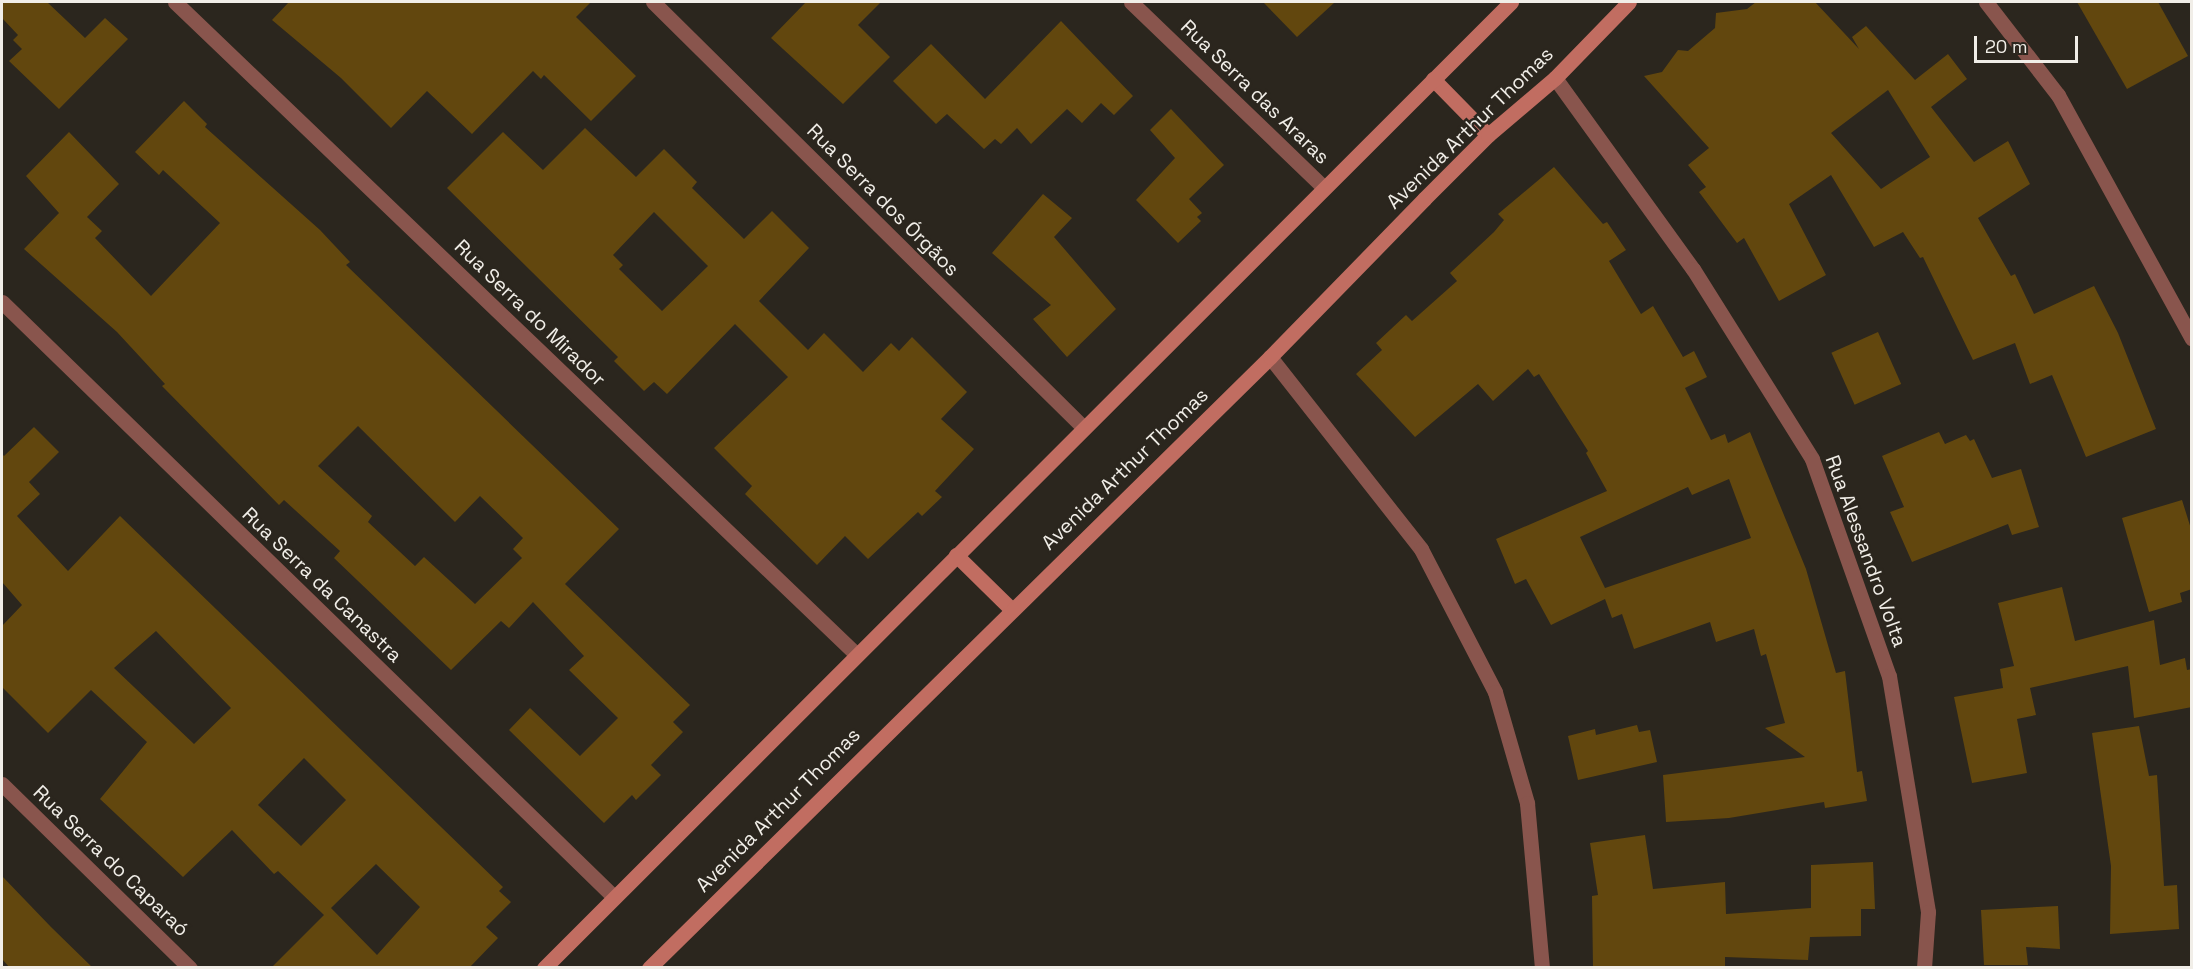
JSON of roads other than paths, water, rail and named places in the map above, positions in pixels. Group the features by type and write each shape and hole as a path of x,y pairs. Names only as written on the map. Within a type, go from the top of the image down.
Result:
{"main road":[{"path":"544,968 1511,2"},
{"name":"Avenida Arthur Thomas","path":"649,968 1011,609 1270,357 1488,135 1555,78 1629,2"},
{"path":"1433,79 1488,135"},
{"path":"956,555 1011,609"}],"street":[{"name":"Rua Serra do Mirador","path":"175,2 857,655"},
{"name":"Rua Serra dos Órgãos","path":"653,2 1084,428"},
{"name":"Rua Serra das Araras","path":"1131,2 1324,188"},
{"path":"1986,2 2058,95 2192,339"},
{"name":"Rua Alessandro Volta","path":"1555,78 1694,269 1812,459 1889,676 1928,912 1924,968"},
{"name":"Rua Serra da Canastra","path":"2,302 614,897"},
{"path":"1270,357 1421,549 1495,692 1527,803 1542,968"},
{"name":"Rua Serra do Caparaó","path":"2,784 190,968"}]}
